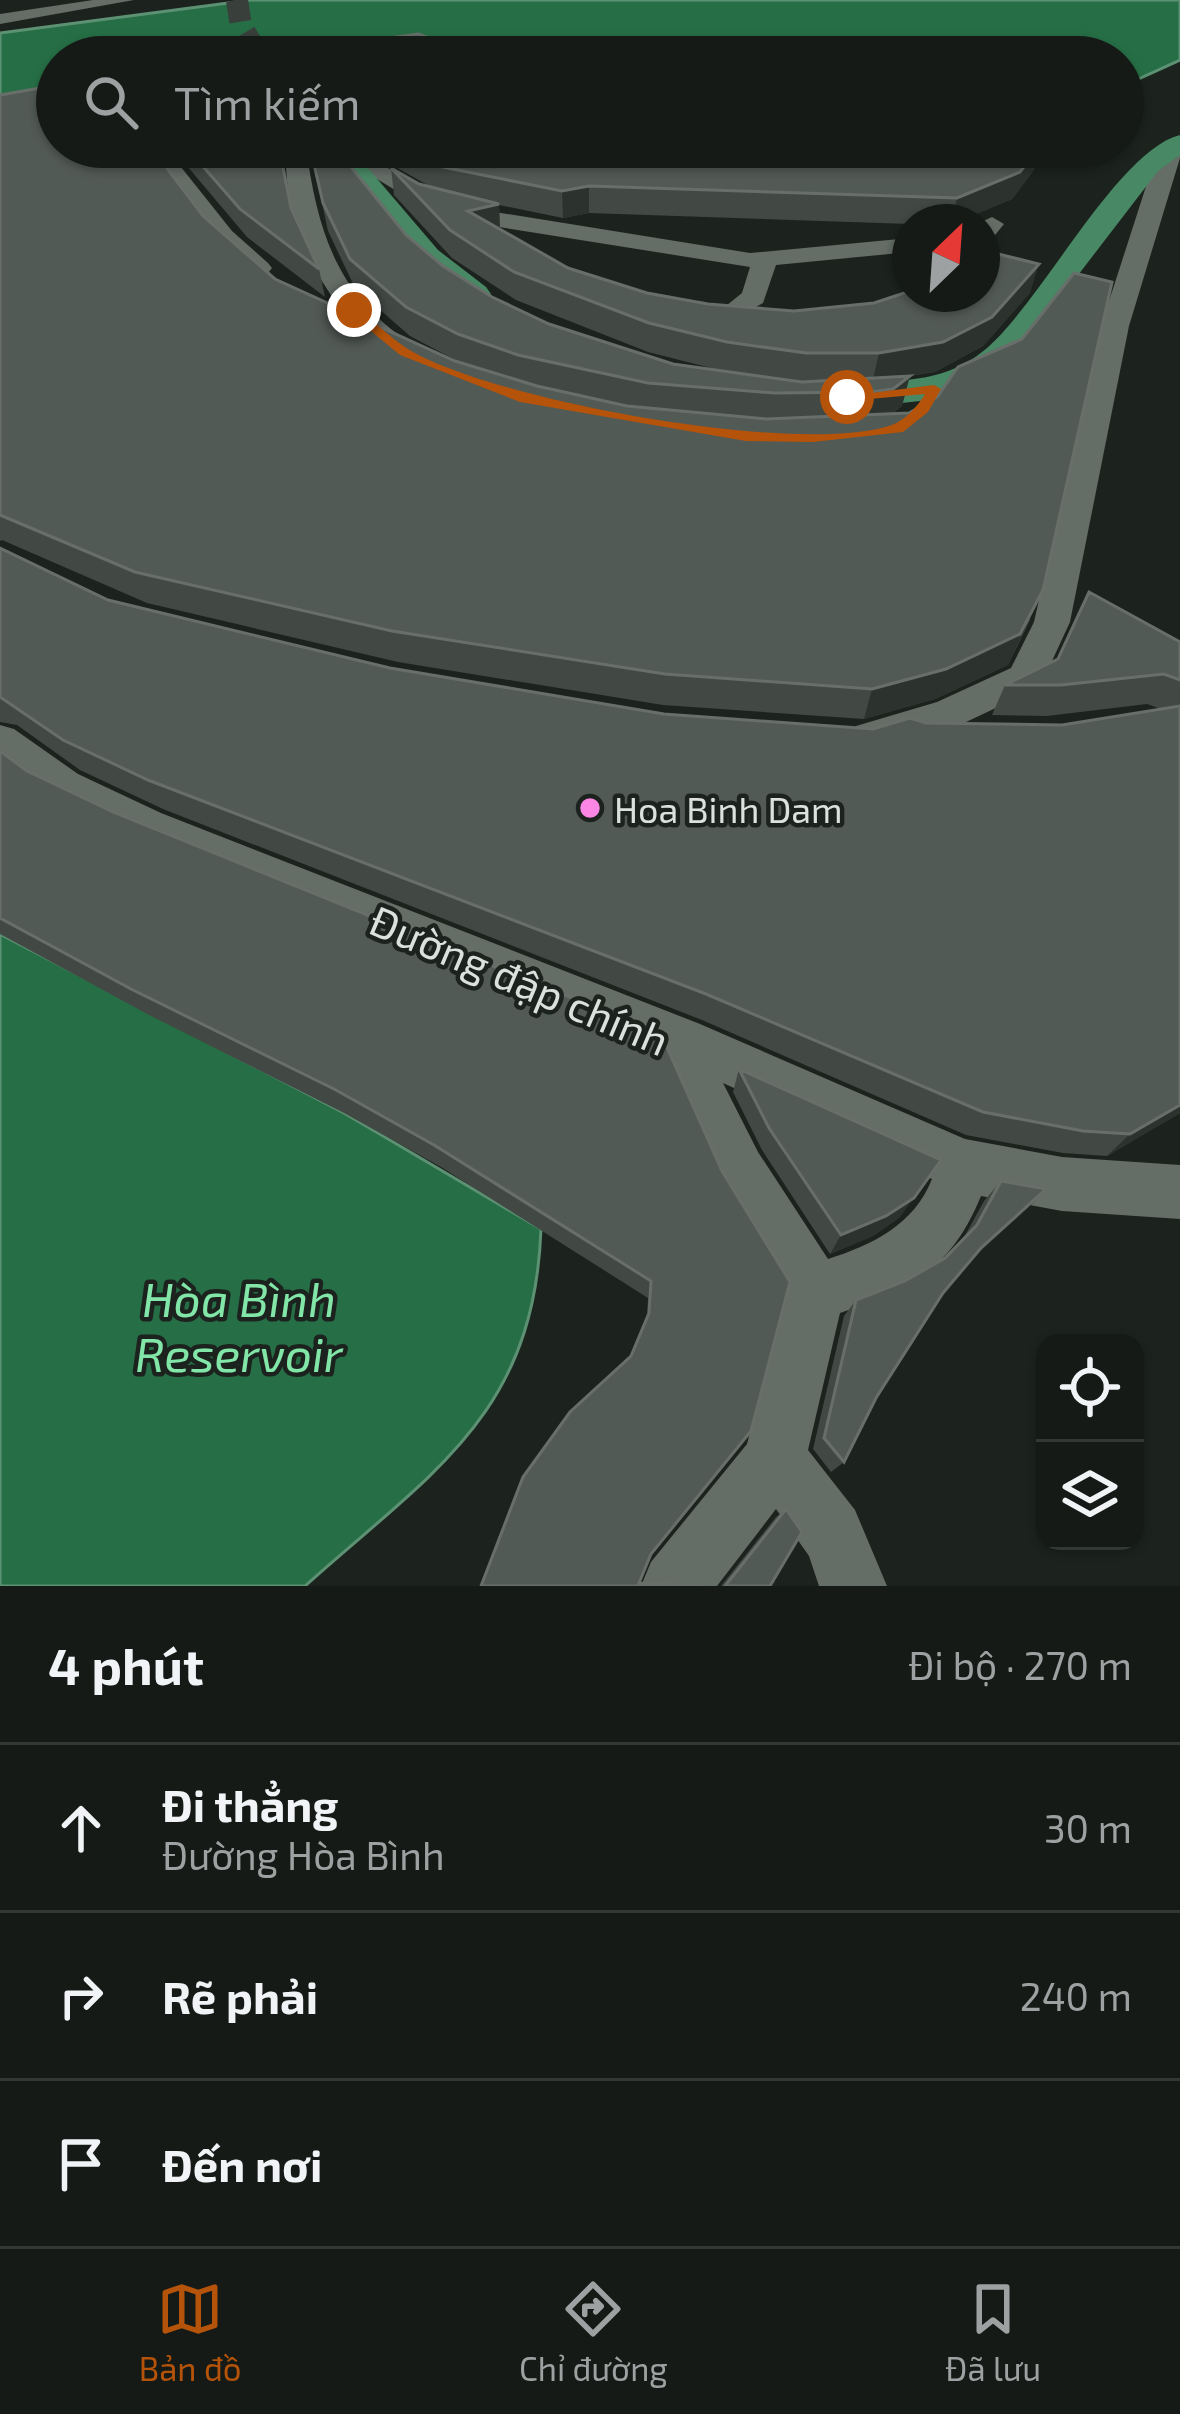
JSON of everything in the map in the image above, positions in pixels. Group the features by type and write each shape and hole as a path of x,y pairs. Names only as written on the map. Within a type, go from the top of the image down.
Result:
{"main road":[{"path":"803,395 847,397 934,389 973,375 997,358 1149,165 1177,145"},
{"path":"354,168 427,256 458,284 503,312"}],"street":[{"path":"0,2 14,0"},
{"path":"0,20 125,0"},
{"path":"842,737 864,739 950,713 1025,677 1052,622 1115,326 1161,174 1177,145"},
{"path":"170,168 223,236 275,282"},
{"path":"287,168 331,277 354,310 404,352"},
{"path":"375,168 455,212 750,260 892,247"},
{"path":"730,314 754,297 765,258"},
{"path":"330,316 445,368"},
{"path":"910,418 923,409 934,389"},
{"path":"884,733 985,735"},
{"name":"Đường đập chính","path":"0,740 63,785 146,825 682,1040 703,1107 742,1184 815,1292"},
{"path":"682,1040 963,1166 1062,1184 1180,1192"},
{"path":"675,1586 774,1460 815,1292 877,1273 928,1242 958,1191 963,1166"},
{"path":"774,1460 820,1509 844,1552 853,1586"}],"water":[{"path":"251,0 1180,0 1180,60 1144,76 1144,36 36,36 36,114 0,120 0,33"},
{"name":"Hòa Bình Reservoir","path":"0,934 344,1113 541,1229 534,1293 519,1347 497,1394 434,1472 305,1586 0,1586"}],"building":[{"path":"36,89 36,168 167,168 203,216 275,279 455,361 627,406 766,419 909,413 937,397 958,367 1022,339 1074,273 1112,282 1043,590 1020,634 946,669 872,689 665,674 392,631 135,572 0,515 0,95"},
{"path":"204,168 283,168 291,208 319,269 240,209"},
{"path":"315,168 352,168 406,235 492,297 549,324 673,364 802,382 910,376 893,389 871,392 775,393 648,383 518,355 458,334 406,307 350,259 323,203"},
{"path":"391,168 419,184 499,204 468,211 568,268 647,293 794,311 892,297 892,312 996,312 943,342 879,353 806,353 727,342 649,323 514,272 450,230"},
{"path":"448,168 1023,168 957,198 589,186 562,191"},
{"path":"1000,254 1039,264 1000,308"},
{"path":"0,548 108,600 390,668 664,714 873,729 910,718 926,723 1062,725 1180,706 1180,1105 1130,1134 1083,1131 983,1112 706,994 148,780 63,740 0,697"},
{"path":"1089,592 1180,642 1180,680 1164,674 1061,685 1005,685 1058,659"},
{"path":"0,751 27,771 113,812 661,1034 722,1171 790,1282 751,1431 651,1554 639,1583 703,1586 481,1586 523,1477 570,1412 631,1356 649,1313 651,1281 434,1145 334,1089 0,918"},
{"path":"739,1069 941,1160 914,1198 841,1235 769,1128"},
{"path":"1001,1181 1046,1189 981,1248 943,1293 876,1398 844,1462 824,1438 856,1300 905,1281 945,1258 977,1225"},
{"path":"786,1509 802,1532 770,1586 725,1586"}],"tunnel":[{"path":"237,0 247,36"}],"place":[{"name":"Hoa Binh Dam","path":"590,808"}],"route":[{"path":"354,310 404,352 525,399 625,420 746,437 813,438 898,429 923,409 934,389 847,397"}]}
